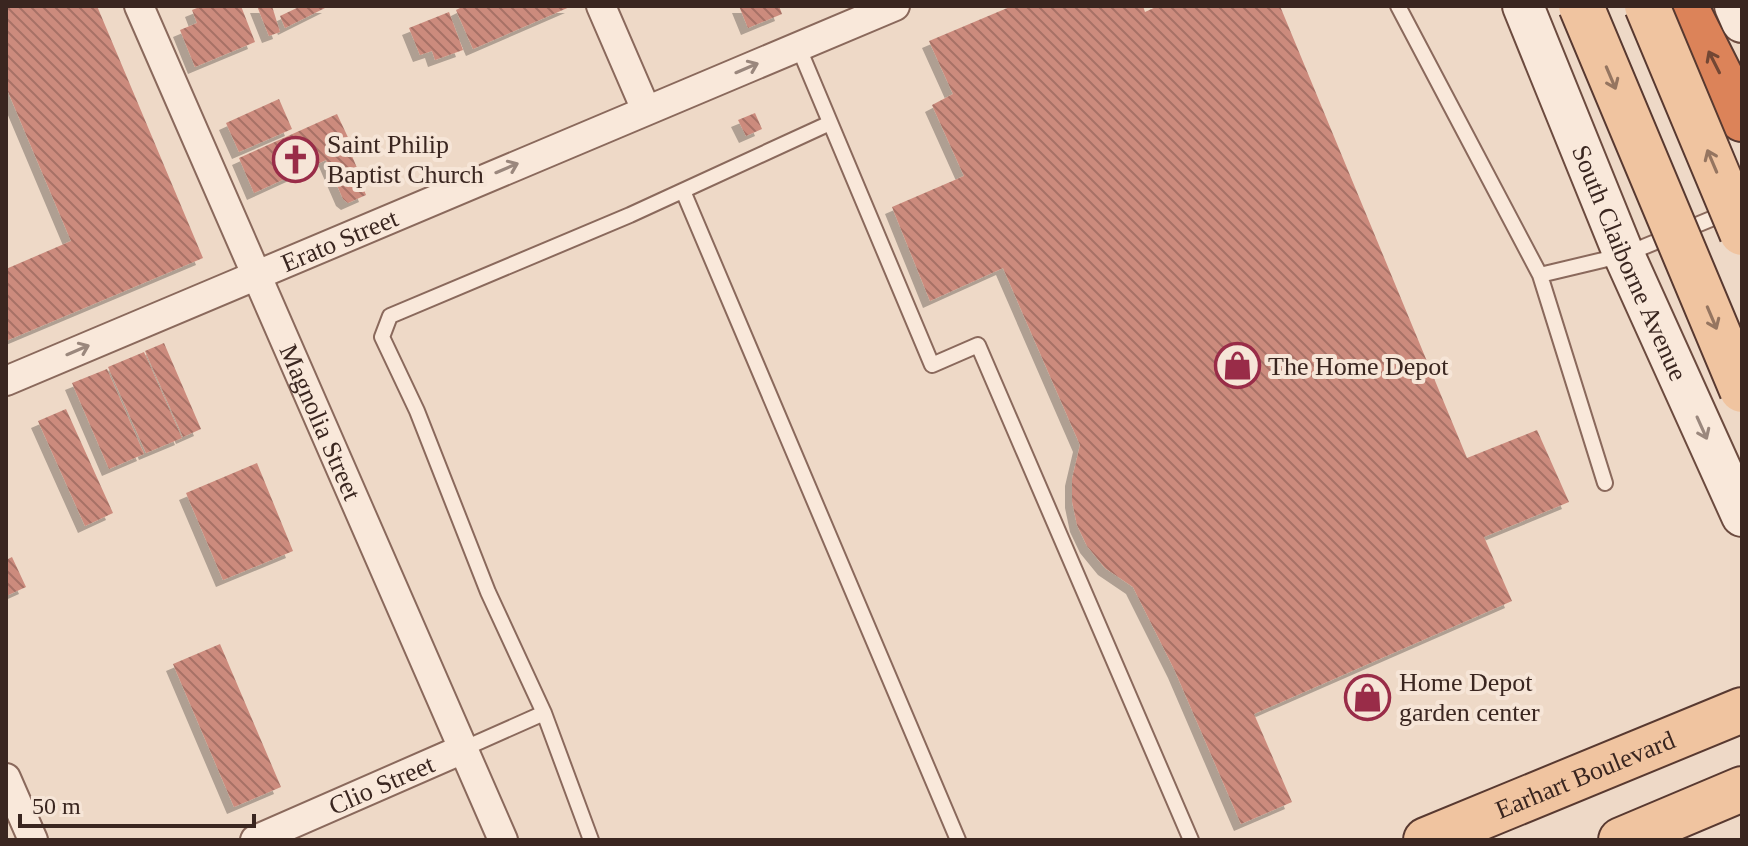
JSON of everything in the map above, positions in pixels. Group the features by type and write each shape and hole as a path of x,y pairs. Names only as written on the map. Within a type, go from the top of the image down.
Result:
{"highway":[{"path":"1685,6 1742,119"}],"main road":[{"name":"South Claiborne Avenue","path":"1581,6 1742,390"},
{"path":"1647,6 1742,233"},
{"name":"Earhart Boulevard","path":"1426,840 1742,710"},
{"path":"1621,840 1682,820 1742,789"}],"street":[{"name":"Magnolia Street","path":"139,6 503,840"},
{"path":"601,6 646,110"},
{"name":"Erato Street","path":"6,381 895,6"},
{"name":"South Claiborne Avenue","path":"1523,6 1624,255 1742,516"},
{"path":"1735,6 1742,22"},
{"name":"Clio Street","path":"255,840 463,749"},
{"path":"6,778 33,840"}],"lane":[{"path":"1398,6 1540,275 1605,483"},
{"path":"798,46 932,365 978,345 1191,840"},
{"path":"591,840 544,713 488,592 417,411 382,337 390,316 683,191 830,123"},
{"path":"683,191 958,840"},
{"path":"1540,275 1624,255 1742,206"},
{"path":"463,749 544,713"}],"building":[{"path":"6,6 97,6 203,258 6,341 6,269 71,241 6,87"},
{"path":"202,6 241,6 255,42 195,67 180,30 197,23 192,10"},
{"path":"257,6 272,6 280,32 269,36"},
{"path":"301,6 329,6 285,28 280,16"},
{"path":"464,6 572,6 473,49 456,10"},
{"path":"739,6 779,6 782,14 748,28"},
{"name":"The Home Depot","path":"1012,6 1143,6 1145,12 1158,6 1280,6 1467,458 1537,430 1569,502 1484,537 1512,601 1254,714 1292,802 1241,824 1175,671 1133,587 1105,568 1087,546 1077,525 1072,479 1080,445 1003,268 930,301 892,207 964,176 932,105 953,94 929,41"},
{"path":"449,12 463,50 435,60 432,51 420,55 409,28"},
{"path":"279,99 292,129 239,152 226,123"},
{"path":"755,113 762,129 746,136 738,120"},
{"name":"Saint Philip Baptist Church","path":"337,114 353,148 349,149 366,195 348,203 343,199 326,160 254,193 239,158"},
{"path":"164,343 201,429 183,437 145,351"},
{"path":"144,352 182,438 146,453 108,367"},
{"path":"107,369 144,454 109,469 72,383"},
{"path":"66,409 113,513 85,526 38,421"},
{"path":"257,463 293,551 223,580 186,493"},
{"path":"12,557 26,587 6,596 6,560"},
{"path":"220,644 281,787 234,807 173,664"}],"place":[{"name":"Saint Philip Baptist Church","path":"296,159"},
{"name":"The Home Depot","path":"1237,366"},
{"name":"Home Depot garden center","path":"1368,697"}]}
